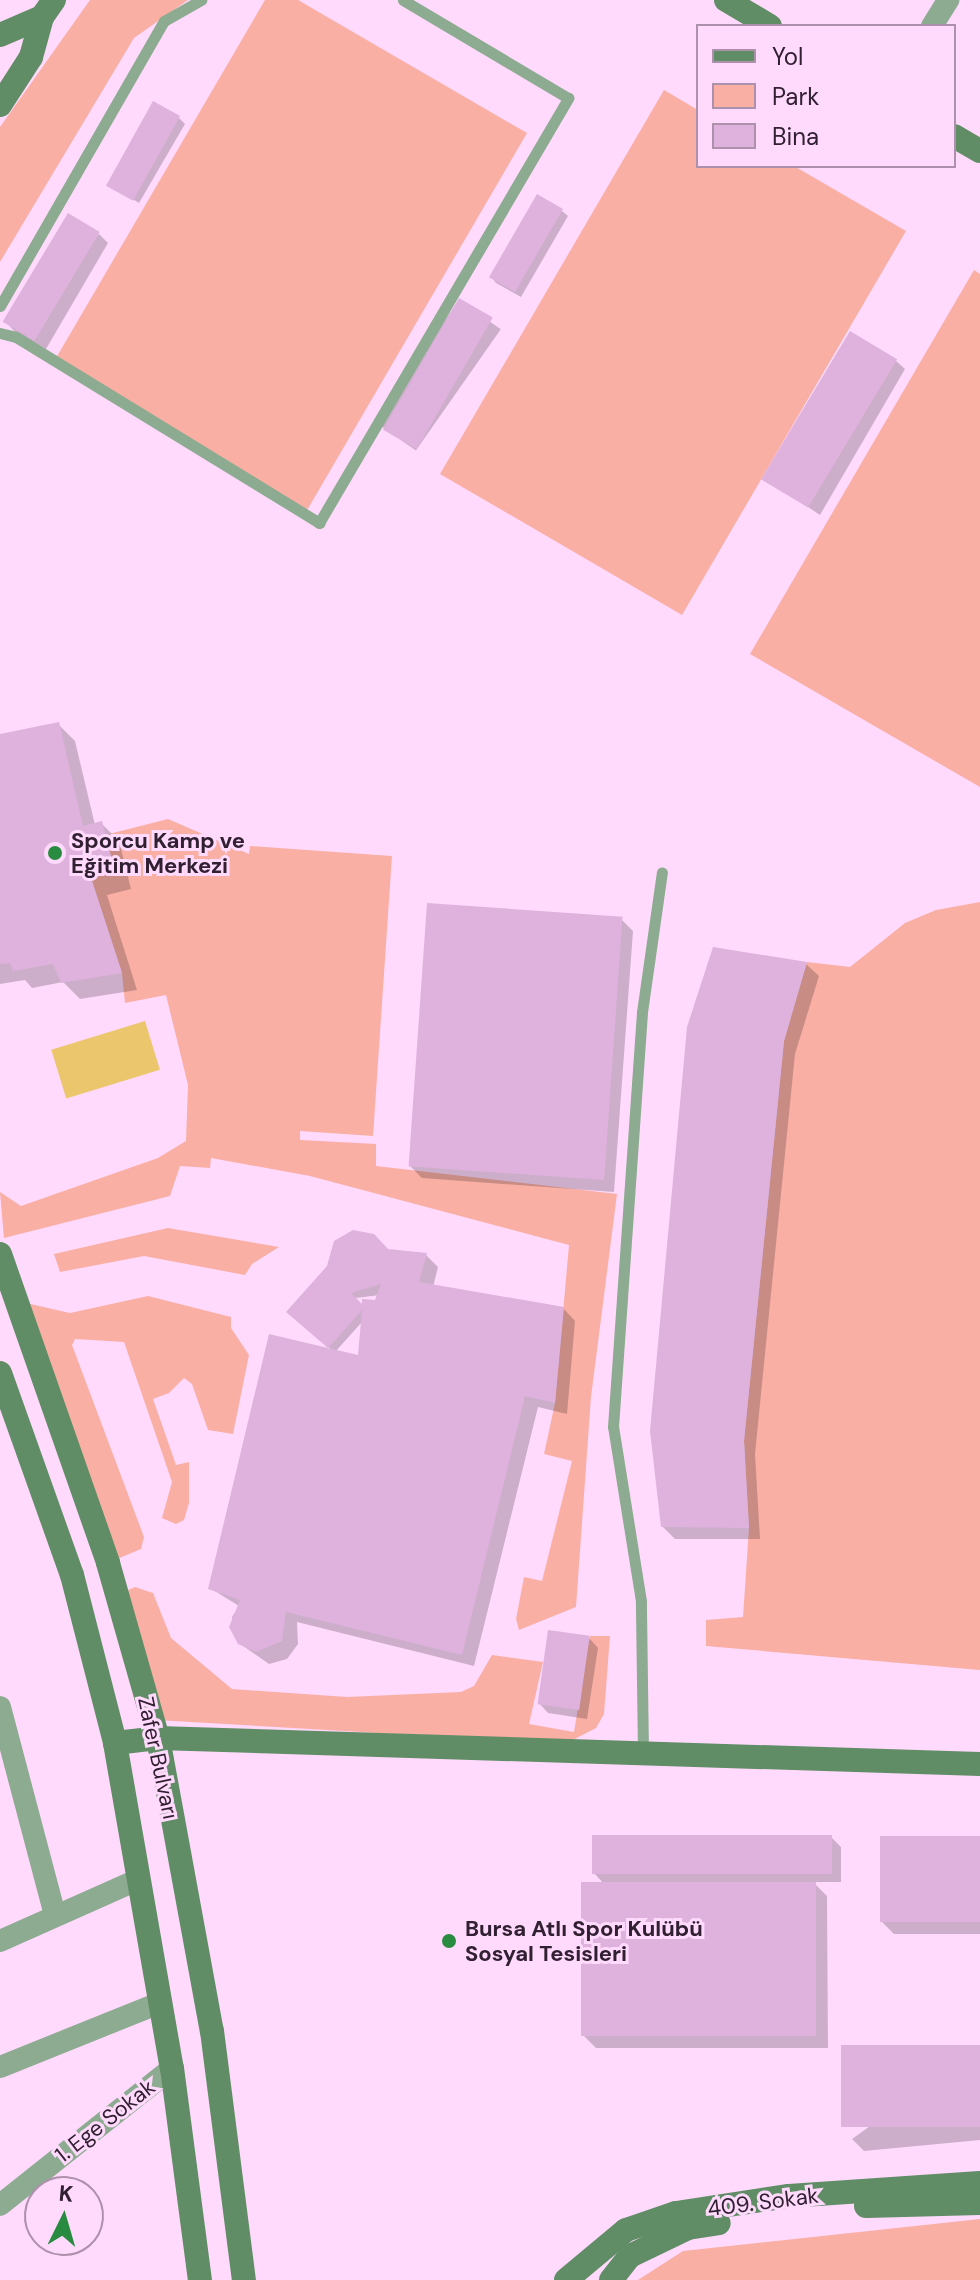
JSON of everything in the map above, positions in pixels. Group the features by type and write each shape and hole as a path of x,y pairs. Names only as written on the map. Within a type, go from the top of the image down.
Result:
{"main road":[{"path":"726,0 767,24"},
{"path":"0,35 48,9"},
{"path":"0,105 31,57 48,9"},
{"path":"956,137 980,151"},
{"name":"Zafer Bulvarı","path":"0,1254 108,1563 158,1738 212,2031 244,2280"},
{"name":"Zafer Bulvarı","path":"0,1373 72,1575 115,1743 172,2068 200,2280"},
{"path":"115,1743 158,1738 980,1764"},
{"name":"409. Sokak","path":"566,2280 626,2230 676,2213 789,2196 980,2183"},
{"name":"409. Sokak","path":"611,2280 630,2256 688,2228 785,2212 980,2203"}],"street":[{"path":"933,24 948,0"},
{"path":"0,1707 55,1915"},
{"path":"0,1941 137,1880"},
{"path":"0,2067 159,2003"},
{"name":"1. Ege Sokak","path":"0,2205 172,2068"}],"lane":[{"path":"0,306 164,21 201,0"},
{"path":"0,333 16,337 319,523 568,98 403,0"},
{"path":"643,1753 641,1601 613,1427 642,1012 662,872"}],"green space":[{"path":"90,0 188,0 134,38 0,262 0,127"},
{"path":"265,0 298,0 527,133 306,512 52,365"},
{"path":"664,90 696,109 696,168 797,168 906,231 682,615 440,474"},
{"path":"974,270 980,274 980,787 750,654"},
{"path":"168,819 249,854 250,846 392,856 373,1136 300,1131 300,1140 376,1144 376,1166 617,1194 591,1397 576,1607 519,1630 516,1619 524,1577 542,1581 572,1461 544,1454 555,1403 569,1245 310,1176 211,1158 210,1168 180,1166 170,1196 4,1238 0,1192 21,1206 158,1158 186,1141 188,1085 166,995 125,1003 122,973 91,878 115,872 105,835"},
{"path":"980,902 980,1670 706,1646 706,1620 743,1617 749,1528 744,1441 784,1041 807,962 850,967 905,923 936,910"},
{"path":"168,1228 279,1247 252,1264 245,1275 144,1256 60,1272 54,1254"},
{"path":"148,1296 231,1317 231,1328 249,1355 233,1434 208,1430 192,1384 184,1378 169,1393 153,1399 176,1465 189,1462 189,1503 184,1520 176,1524 162,1518 172,1482 124,1342 75,1339 72,1345 144,1537 141,1549 117,1559 26,1303 70,1313"},
{"path":"135,1587 153,1593 171,1638 232,1689 347,1697 461,1692 474,1686 492,1655 543,1662 529,1724 574,1732 590,1636 610,1636 604,1714 596,1728 565,1744 156,1720 126,1591"},
{"path":"980,2219 980,2280 638,2280 683,2251"}],"shaded area":[{"path":"145,1021 160,1070 66,1098 51,1050"}],"building":[{"path":"153,101 180,116 133,201 106,186"},
{"path":"537,194 563,209 515,292 489,277"},
{"path":"68,213 100,232 34,341 3,322"},
{"path":"459,298 493,318 417,449 383,430"},
{"path":"850,331 897,359 808,508 761,479"},
{"name":"Sporcu Kamp ve Eğitim Merkezi","path":"59,722 83,826 102,821 115,872 91,878 122,973 61,983 53,964 13,971 10,963 0,964 0,734"},
{"path":"427,903 623,917 604,1180 409,1166"},
{"path":"713,947 807,962 784,1041 744,1441 749,1528 661,1527 650,1431 687,1027"},
{"path":"353,1230 374,1234 388,1249 427,1253 419,1282 564,1307 555,1403 525,1396 462,1655 286,1612 282,1641 256,1652 238,1644 229,1627 240,1600 208,1589 269,1334 328,1348 286,1312 327,1266 334,1241","holes":["381,1284 375,1300 362,1299 362,1304 351,1293","362,1310 358,1355 328,1348"]},
{"path":"548,1630 590,1636 579,1710 538,1704"},
{"path":"592,1835 832,1835 832,1874 592,1874"},
{"path":"880,1836 980,1836 980,1922 880,1922"},
{"path":"581,1882 816,1882 816,2036 581,2036"},
{"path":"841,2045 980,2045 980,2127 841,2127"}],"place":[{"name":"Sporcu Kamp ve Eğitim Merkezi","path":"55,853"},
{"name":"Bursa Atlı Spor Kulübü Sosyal Tesisleri","path":"449,1941"}]}
